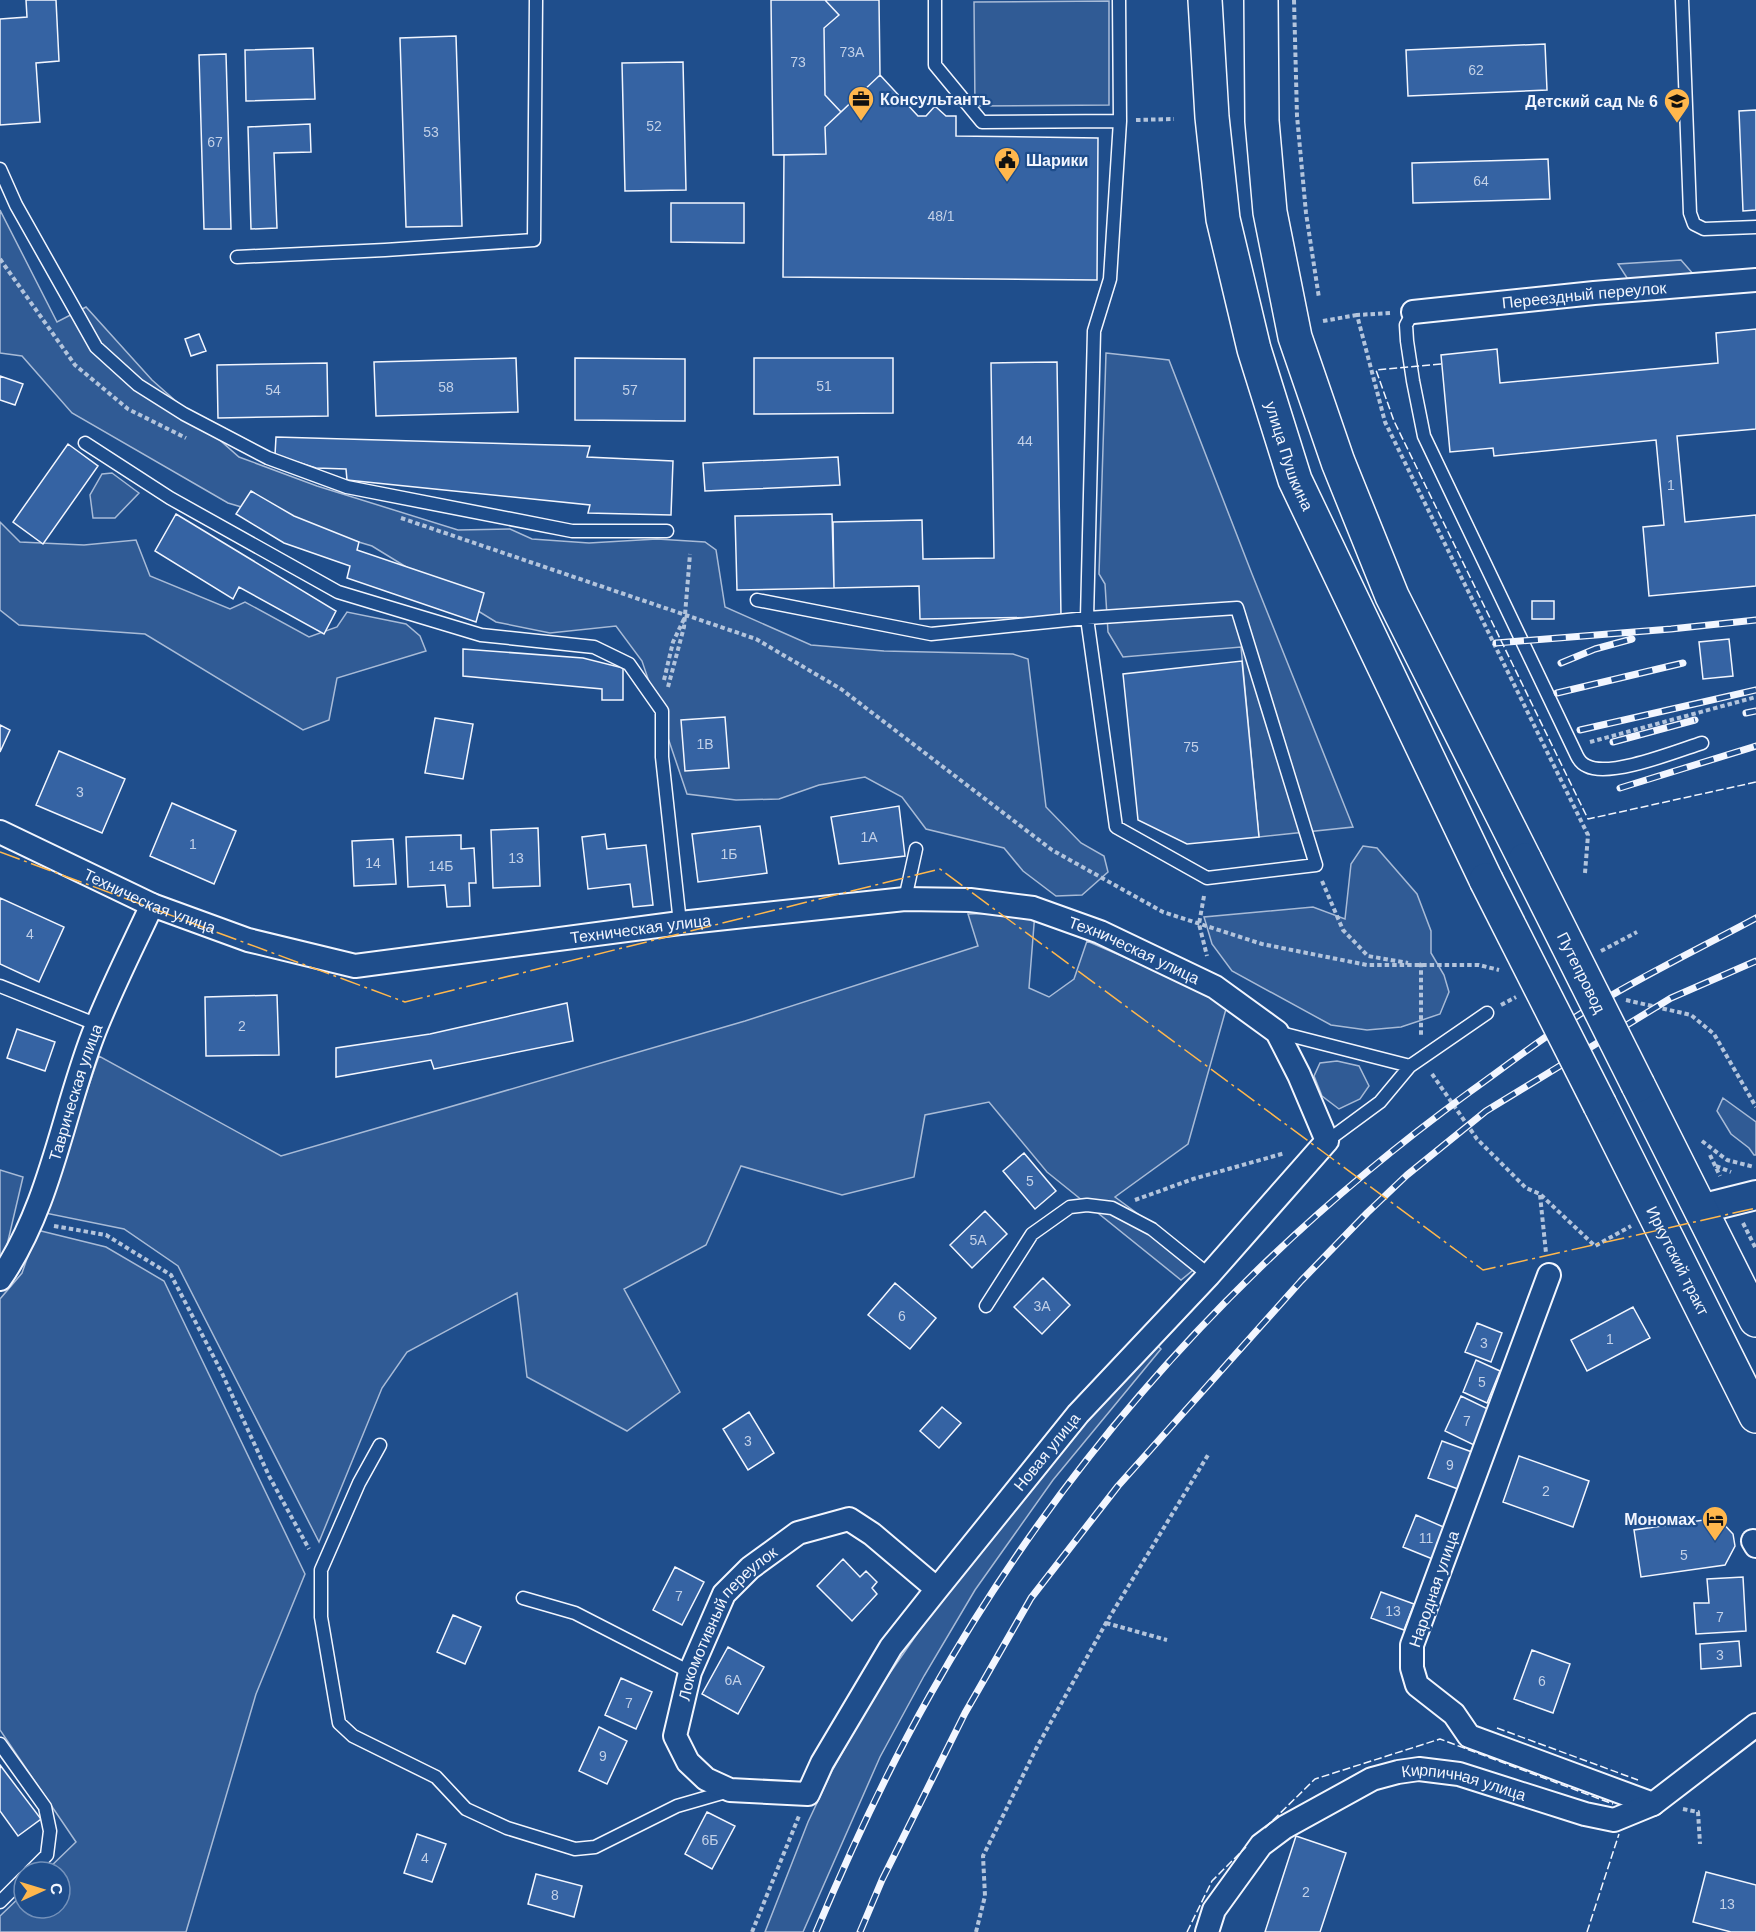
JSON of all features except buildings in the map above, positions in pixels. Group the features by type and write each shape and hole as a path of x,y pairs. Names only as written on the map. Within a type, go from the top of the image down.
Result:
{"main road":[{"name":"улица Пушкина","path":"1205,0 1212,117 1223,219 1254,349 1295,480 1486,880 1600,1105"},
{"name":"Путепровод","path":"1261,0 1262,121 1270,212 1295,338 1338,462 1392,596 1700,1209"},
{"name":"Иркутский тракт","path":"1600,1105 1756,1416"},
{"path":"1700,1209 1756,1320"}],"street":[{"name":"Переездный переулок","path":"1413,312 1594,293 1756,280"},
{"name":"Техническая улица","path":"0,832 152,905 248,940 355,966 680,923 905,899 970,900 1033,908 1100,932 1215,987 1277,1032"},
{"name":"Таврическая улица","path":"0,1279 11,1264 33,1222 98,1025 152,905"},
{"path":"1277,1032 1299,1075 1327,1141"},
{"name":"Новая улица","path":"808,1794 822,1763 891,1647 937,1588 1078,1413 1209,1275 1327,1141"},
{"path":"1700,1209 1756,1195"},
{"name":"Народная улица","path":"1549,1275 1412,1645 1412,1668 1417,1685 1454,1714 1469,1736 1653,1804"},
{"name":"Локомотивный переулок","path":"808,1794 730,1790 706,1779 688,1762 675,1736 690,1672 724,1594 750,1568 798,1533 849,1519 872,1534 937,1588"},
{"name":"Кирпичная улица","path":"1207,1932 1214,1910 1261,1845 1285,1827 1372,1779 1419,1769 1459,1774 1585,1814 1614,1820 1653,1804 1756,1725"}],"lane":[{"path":"237,257 534,240 536,0"},
{"path":"935,0 935,65 982,122 1120,121"},
{"path":"757,600 930,633 1087,618 1237,608 1316,865 1207,878 1116,827 1087,618 1094,331 1110,279 1120,121 1119,0"},
{"path":"1682,0 1690,213 1694,224 1704,229 1756,227"},
{"path":"0,169 16,205 96,347 138,385 184,414 268,458 348,486 572,531 666,531"},
{"path":"1413,312 1406,325 1407,341 1424,436 1581,762 1587,766 1605,770 1647,761 1702,743"},
{"path":"85,443 170,498 338,592 481,635 594,646 629,664 662,711 662,758 680,923"},
{"path":"905,899 916,849"},
{"path":"0,986 98,1025"},
{"path":"1327,1141 1380,1101 1410,1066 1487,1013"},
{"path":"1277,1032 1410,1066"},
{"path":"986,1306 1032,1234 1070,1207 1087,1205 1112,1208 1152,1229 1209,1275"},
{"path":"380,1445 359,1483 321,1570 321,1617 339,1723 354,1736 436,1777 466,1809 507,1828 575,1849 595,1847 677,1806 730,1790"},
{"path":"523,1598 575,1613 690,1672"},
{"path":"0,1744 45,1807 50,1831 47,1855 42,1860"},
{"path":"0,1902 12,1890"}],"path":[{"path":"1294,0 1297,116 1306,213 1319,299"},
{"path":"1120,121 1174,119"},
{"path":"0,259 75,365 128,409 187,439"},
{"path":"1321,310 1326,332"},
{"path":"1323,321 1357,315 1413,312"},
{"path":"1357,315 1385,422 1588,835 1585,873"},
{"path":"397,517 756,639 841,689 1052,850 1163,912 1262,944 1367,965 1479,965"},
{"path":"662,711 664,677 673,642 686,616 690,554"},
{"path":"1572,747 1756,697"},
{"path":"1316,865 1343,930 1368,956 1420,965"},
{"path":"1207,878 1199,924 1215,987"},
{"path":"1420,965 1421,1058 1477,1139 1526,1188 1540,1194 1594,1246 1632,1226"},
{"path":"1112,1208 1193,1179 1327,1141"},
{"path":"1702,1141 1727,1160 1756,1168"},
{"path":"1540,1194 1549,1275"},
{"path":"33,1222 106,1235 171,1275 221,1371 269,1476 321,1570"},
{"path":"976,1932 985,1896 983,1856 1037,1747 1106,1623 1209,1455"},
{"path":"1106,1623 1167,1640"},
{"path":"752,1932 808,1794"},
{"path":"1653,1804 1698,1812 1700,1844"}],"shaded area":[{"path":"1109,1 1109,105 975,106 974,2"},
{"path":"0,210 57,322 86,307 152,380 239,457 317,486 458,530 510,529 532,539 589,543 657,539 705,542 716,550 725,607 811,645 884,651 1013,654 1028,659 1046,807 1081,843 1104,856 1108,872 1082,895 1056,896 1023,871 1004,848 926,829 902,797 865,777 819,785 779,799 736,800 687,794 642,661 616,626 550,633 496,622 372,546 228,503 72,413 22,356 0,353"},
{"path":"1681,260 1695,276 1629,281 1618,264"},
{"path":"1106,353 1169,360 1353,827 1259,837 1241,647 1123,657 1108,632 1105,584 1099,574"},
{"path":"112,473 139,493 115,518 93,518 90,495 102,474"},
{"path":"0,522 20,542 84,545 136,540 150,576 230,609 245,602 309,637 337,627 347,612 406,624 420,636 426,651 337,678 329,720 303,730 145,634 19,625 0,610"},
{"path":"1363,846 1377,848 1417,894 1431,931 1431,953 1444,975 1449,992 1440,1014 1401,1027 1367,1030 1331,1025 1232,971 1212,944 1204,917 1313,907 1345,919 1351,864"},
{"path":"1035,912 1029,988 1049,997 1074,979 1087,941 1228,1002 1188,1144 1115,1197 1203,1262 1181,1280 1047,1172 989,1102 925,1115 914,1177 842,1195 741,1166 706,1245 624,1289 680,1392 627,1431 527,1377 517,1293 407,1352 382,1388 319,1542 178,1266 124,1229 45,1213 99,1056 281,1156 745,1021 978,946 968,914"},
{"path":"1337,1061 1359,1066 1369,1086 1360,1099 1339,1109 1322,1096 1314,1076 1320,1063"},
{"path":"1723,1098 1756,1122 1756,1155 1731,1134 1717,1111"},
{"path":"0,1170 23,1177 4,1258 0,1264"},
{"path":"37,1230 106,1247 164,1281 305,1574 256,1694 186,1932 0,1932 0,1916 12,1904 12,1920 72,1920 72,1860 57,1860 76,1842 0,1730 0,1299 22,1273"},
{"path":"1156,1344 1161,1349 1053,1480 975,1590 924,1676 880,1757 803,1932 765,1932 808,1822 832,1771 876,1693 944,1595 1050,1459"}],"railway":[{"path":"1496,643 1756,620"},
{"path":"1561,663 1595,649 1632,639"},
{"path":"1557,693 1683,663"},
{"path":"1580,730 1756,690"},
{"path":"1746,713 1756,711"},
{"path":"1613,742 1695,720"},
{"path":"1620,788 1756,746"},
{"path":"816,1932 884,1782 930,1695 983,1607 1040,1522 1102,1441 1168,1364 1237,1290 1311,1220 1389,1154 1471,1091 1583,1012 1638,980 1756,918"},
{"path":"860,1932 882,1880 965,1713 1031,1598 1118,1486 1301,1281 1407,1175 1486,1111 1671,998 1756,961"}],"fence":[{"path":"1441,364 1376,370 1394,421 1588,819 1756,782"},
{"path":"1497,1728 1638,1780"},
{"path":"1265,1828 1315,1779 1440,1739 1613,1804"},
{"path":"1587,1932 1619,1834"},
{"path":"1187,1932 1212,1881 1246,1847"}],"power":[{"path":"0,852 405,1002 940,869 1483,1270 1756,1208"}],"place":[{"name":"Консультантъ","path":"861,122"},
{"name":"Детский сад № 6","path":"1677,124"},
{"name":"Шарики","path":"1007,183"},
{"name":"Мономах","path":"1715,1542"}]}
